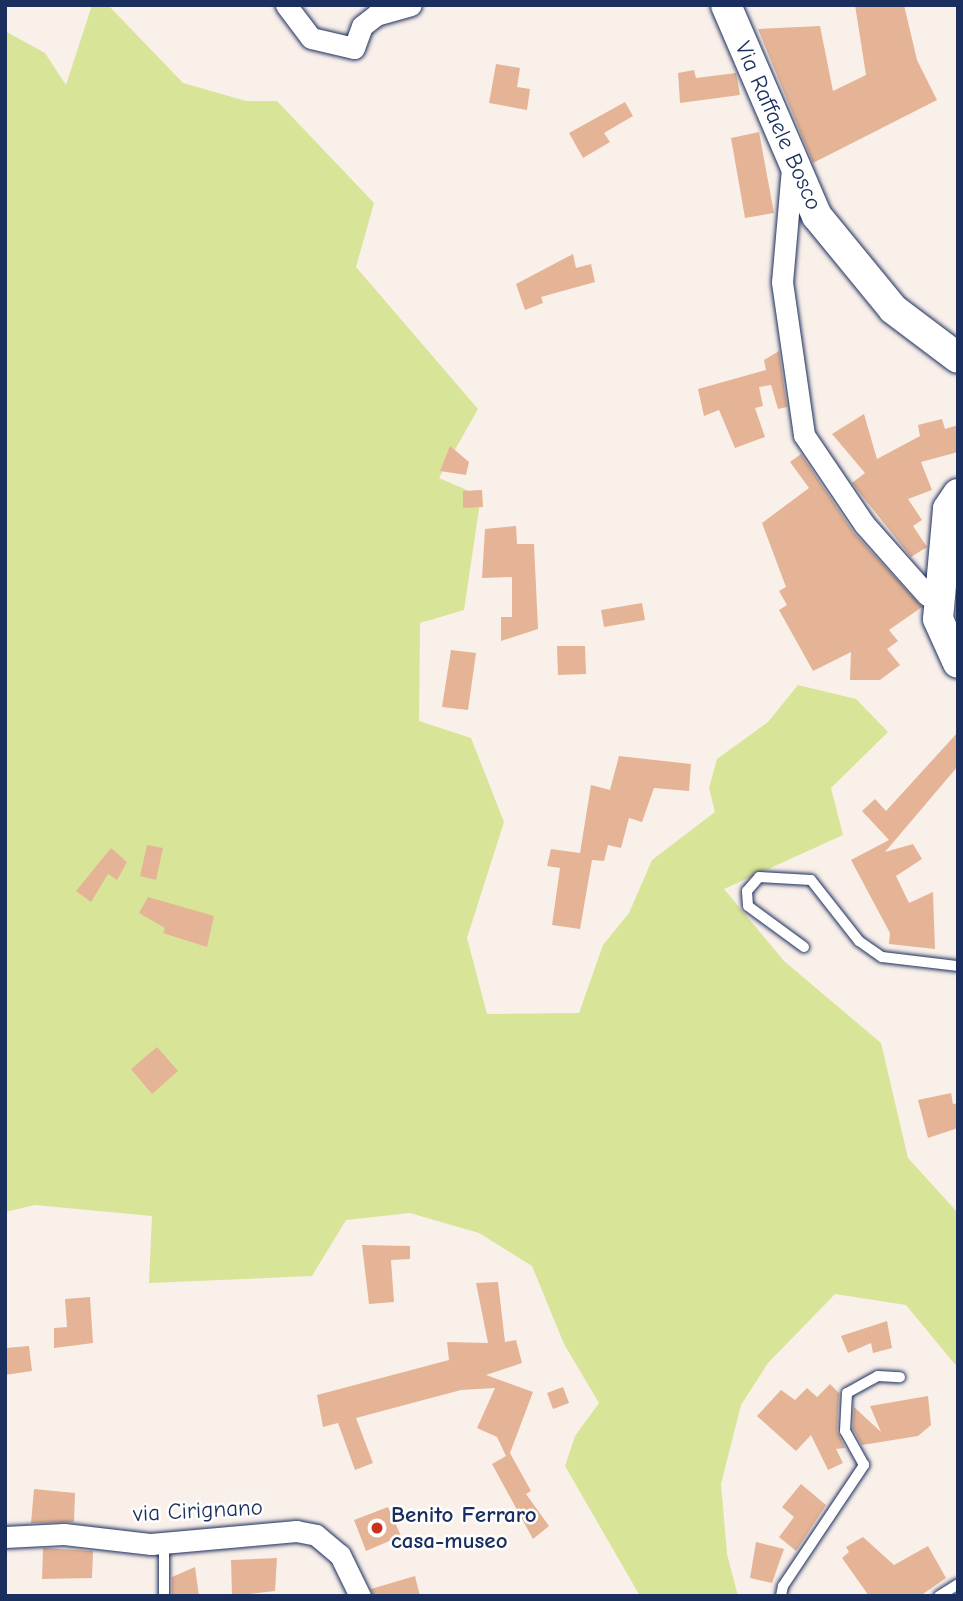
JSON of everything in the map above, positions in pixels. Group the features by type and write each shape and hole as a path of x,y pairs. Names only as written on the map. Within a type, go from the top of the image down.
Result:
{"street":[{"path":"286,5 311,38 354,48 362,26 376,15 411,5"},
{"name":"Via Raffaele Bosco","path":"726,5 792,168 817,216 893,309 958,358"},
{"path":"792,168 782,282 804,435 864,524 927,595"},
{"path":"958,494 948,509 938,619 958,663"},
{"name":"via Cirignano","path":"5,1537 64,1534 164,1543 296,1531 316,1535 340,1555 360,1596"}],"lane":[{"path":"804,947 748,906 747,891 759,877 811,880 859,941 881,957 958,966"},
{"path":"781,1596 783,1586 864,1465 845,1431 847,1393 878,1376 900,1377"},
{"path":"164,1543 164,1596"},
{"path":"939,1596 958,1584"}],"green space":[{"path":"92,5 108,5 183,83 246,101 277,101 374,203 356,267 478,409 439,478 481,496 464,610 420,623 419,721 471,738 504,822 467,938 487,1014 579,1013 603,945 629,913 652,860 715,812 709,788 717,759 768,722 798,685 856,699 888,732 831,788 843,835 724,889 784,961 881,1043 908,1158 958,1213 958,1368 906,1305 835,1294 768,1363 741,1405 721,1484 727,1554 738,1596 640,1596 565,1466 575,1436 599,1403 564,1344 532,1266 479,1233 410,1213 346,1220 312,1276 149,1283 152,1216 35,1205 5,1212 5,31 45,53 66,85"}],"building":[{"path":"855,5 904,5 917,60 937,100 813,163 758,29 820,26 833,91 866,75"},
{"path":"496,64 520,68 517,87 530,89 527,110 489,103"},
{"path":"694,70 696,78 736,73 740,95 680,103 678,73"},
{"path":"625,102 633,116 604,133 610,142 583,158 569,133"},
{"path":"759,132 774,213 745,218 731,138"},
{"path":"573,254 576,268 591,264 595,282 541,297 543,303 525,310 516,284"},
{"path":"779,351 787,407 778,409 771,385 759,387 763,406 755,408 765,437 735,448 719,410 704,416 698,389 766,370 764,360"},
{"path":"864,414 877,459 920,436 918,425 942,419 945,429 958,425 958,452 921,462 932,490 908,499 922,520 913,526 927,547 911,557 852,483 865,473 832,434"},
{"path":"450,446 469,462 466,475 440,471"},
{"path":"801,454 854,533 922,607 889,630 898,641 887,649 900,665 880,680 850,680 851,652 813,671 779,610 787,605 779,591 786,587 762,523 809,488 790,462"},
{"path":"482,490 483,507 463,508 463,491"},
{"path":"516,526 517,544 534,544 538,629 501,641 501,617 512,617 512,577 482,578 485,529"},
{"path":"642,603 645,620 604,627 601,610"},
{"path":"557,646 585,646 586,674 558,675"},
{"path":"451,650 476,653 468,710 442,707"},
{"path":"958,732 958,766 885,852 913,844 922,859 896,876 909,903 933,892 935,949 889,944 890,933 851,860 889,840 862,811 875,799 886,811"},
{"path":"619,756 691,764 689,791 654,788 642,822 629,818 621,848 608,845 604,861 592,860 580,929 552,925 560,868 547,866 551,849 580,853 591,785 610,790"},
{"path":"147,845 163,848 156,880 140,876"},
{"path":"111,848 127,862 117,880 108,874 91,902 76,891"},
{"path":"148,897 214,916 207,947 163,933 165,928 139,913"},
{"path":"157,1047 178,1071 152,1094 131,1069"},
{"path":"951,1093 953,1104 958,1103 958,1128 928,1138 918,1100"},
{"path":"362,1245 410,1246 410,1259 391,1260 394,1302 369,1304"},
{"path":"498,1282 505,1342 516,1340 522,1363 486,1375 533,1392 510,1453 531,1491 526,1494 549,1526 533,1539 492,1464 506,1456 497,1437 477,1428 495,1388 461,1390 356,1418 373,1463 355,1470 338,1423 323,1427 317,1395 449,1360 447,1342 488,1343 476,1283"},
{"path":"90,1297 93,1343 54,1348 54,1328 67,1327 65,1299"},
{"path":"887,1321 892,1348 873,1353 871,1343 848,1353 841,1336"},
{"path":"29,1346 32,1371 5,1375 5,1348"},
{"path":"830,1384 839,1393 837,1431 845,1448 836,1449 843,1463 828,1470 811,1435 796,1451 757,1416 781,1390 795,1400 807,1388 817,1397"},
{"path":"563,1387 569,1403 553,1409 547,1393"},
{"path":"928,1396 931,1425 918,1436 862,1445 853,1429 854,1407 881,1432 870,1406"},
{"path":"801,1484 826,1505 796,1551 779,1537 794,1517 782,1507"},
{"path":"34,1489 75,1493 74,1522 31,1523"},
{"name":"Benito Ferraro casa-museo","path":"388,1507 401,1536 366,1551 354,1520"},
{"path":"863,1537 894,1565 928,1546 946,1578 920,1596 869,1596 842,1558 849,1552 846,1547"},
{"path":"756,1542 784,1549 772,1583 750,1578"},
{"path":"43,1548 93,1551 92,1578 42,1579"},
{"path":"277,1558 275,1591 232,1596 231,1560"},
{"path":"195,1567 199,1596 172,1596 172,1577"},
{"path":"415,1576 420,1596 373,1596 371,1589"}],"place":[{"name":"Benito Ferraro casa-museo","path":"377,1528"}]}
